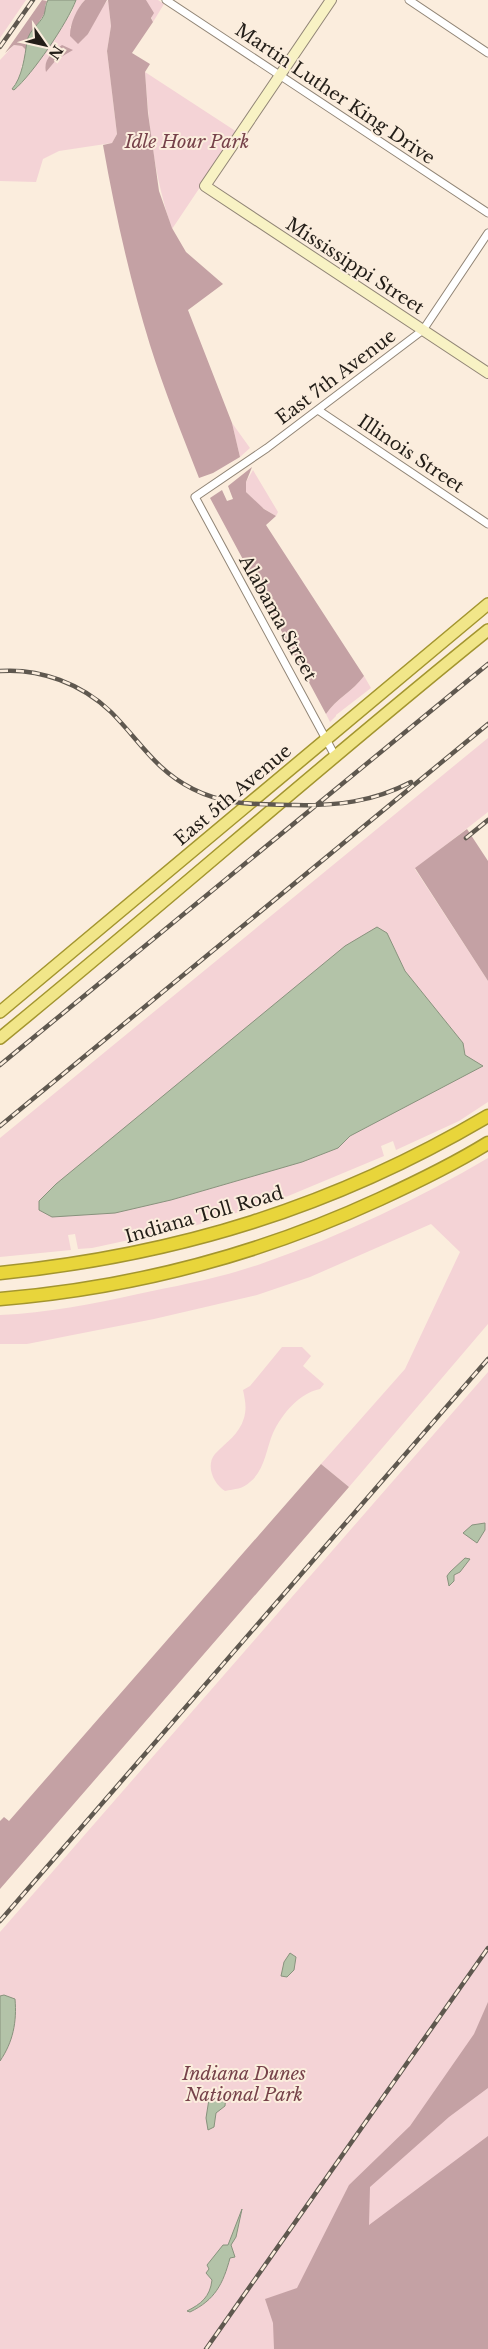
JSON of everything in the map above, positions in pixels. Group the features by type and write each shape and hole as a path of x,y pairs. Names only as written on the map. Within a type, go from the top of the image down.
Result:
{"highway":[{"name":"Indiana Toll Road","path":"0,1273 118,1258 230,1231 284,1213 392,1168 488,1116"},
{"path":"0,1299 74,1292 127,1282 237,1255 295,1236 346,1215 414,1183 488,1143"}],"main road":[{"name":"East 5th Avenue","path":"0,1012 488,604"},
{"name":"East 5th Avenue","path":"0,1038 95,960 334,754 488,630"}],"street":[{"name":"Martin Luther King Drive","path":"166,0 488,213"},
{"path":"280,75 331,0"},
{"path":"409,0 488,53"},
{"name":"Mississippi Street","path":"280,75 205,186 488,374"},
{"name":"East 7th Avenue","path":"195,497 267,448 422,330 488,233"},
{"name":"Illinois Street","path":"318,410 488,524"},
{"name":"Alabama Street","path":"195,497 295,678 325,740 334,754"}],"green space":[{"path":"0,0 26,0 0,38"},
{"path":"76,0 85,0 78,9 70,28 88,34 100,10 108,0 111,26 107,51 117,134 112,143 59,151 43,159 36,182 0,181 0,60 14,45 22,46 27,51 18,80 12,89 23,82 72,12"},
{"path":"146,0 158,0 164,4 153,22"},
{"name":"Idle Hour Park","path":"145,72 237,132 172,229 153,151"},
{"path":"232,423 250,448 240,457"},
{"path":"253,470 278,512 276,516 261,507 246,492 246,482"},
{"path":"364,676 371,688 336,715 330,722 326,714"},
{"path":"488,738 488,812 415,869 488,981 488,1102 459,1121 396,1150 393,1141 381,1146 384,1156 281,1199 194,1226 92,1248 78,1249 75,1234 68,1235 71,1250 0,1257 0,1138","holes":["387,933 405,971 463,1043 465,1055 482,1066 350,1136 338,1148 302,1162 171,1200"]},
{"path":"488,1158 488,1324 349,1487 321,1464 405,1369 460,1252 431,1224 310,1277 257,1295 154,1319 27,1344 0,1344 0,1315 87,1305 235,1272 352,1228 435,1188"},
{"path":"282,1347 302,1347 311,1356 303,1366 324,1384 320,1389 312,1391 298,1400 286,1412 273,1433 262,1465 255,1477 245,1486 225,1491 214,1479 211,1469 212,1459 236,1434 242,1424 246,1407 243,1390 250,1386"},
{"name":"Indiana Dunes National Park","path":"488,1372 488,2349 0,2349 0,1932"}],"shaded area":[{"path":"42,0 47,1 45,12 31,34 27,51 22,46 14,45 5,53"},
{"path":"48,0 76,0 49,48 22,83 14,90 12,89 21,73 28,37 44,15"},
{"path":"85,0 107,0 88,34 78,44 70,36 70,31 74,16"},
{"path":"108,0 146,0 154,13 151,18 153,22 132,53 150,64 145,72 148,113 159,191 172,228 186,252 223,284 188,310 232,423 240,457 213,473 199,478 161,379 143,321 124,246 103,145 112,143 117,134 107,51 111,26"},
{"path":"62,45 73,50 56,60 46,72 47,60"},
{"path":"252,467 246,482 246,492 264,509 276,516 266,525 364,676 326,714 210,498 222,490 227,501 233,499 228,486"},
{"path":"467,829 488,861 488,981 415,868"},
{"path":"377,927 387,933 405,971 463,1043 465,1055 483,1066 350,1136 338,1148 302,1162 171,1200 115,1213 52,1217 39,1210 39,1201 56,1184 345,946"},
{"path":"321,1464 349,1487 0,1889 0,1821 4,1817 9,1821"},
{"path":"485,1523 485,1530 477,1543 463,1533 472,1525"},
{"path":"465,1558 470,1559 460,1572 454,1575 454,1581 449,1586 447,1576"},
{"path":"290,1953 296,1957 294,1970 287,1977 281,1976 284,1962"},
{"path":"4,1995 15,1999 15,2016 11,2039 0,2061 0,1996"},
{"path":"488,2002 488,2088 449,2117 370,2187 369,2225 488,2136 488,2349 274,2349 273,2323 265,2299 297,2288 349,2185 410,2126 474,2034"},
{"path":"223,2093 226,2094 225,2106 216,2113 214,2127 208,2130 206,2118 209,2099"},
{"path":"242,2209 236,2237 231,2245 235,2257 230,2258 221,2283 206,2302 190,2312 187,2311 201,2303 207,2295 212,2280 206,2273 209,2269 207,2265 223,2245 228,2245"}],"railway":[{"path":"0,47 33,0"},
{"path":"0,1065 488,664"},
{"path":"0,671 30,672 45,675 87,693 111,712 168,773 193,789 218,799 255,804 310,805 339,803 383,794 411,782"},
{"path":"0,1126 488,724"},
{"path":"466,838 488,820"},
{"path":"0,1921 488,1359"},
{"path":"206,2349 488,1948"}]}
